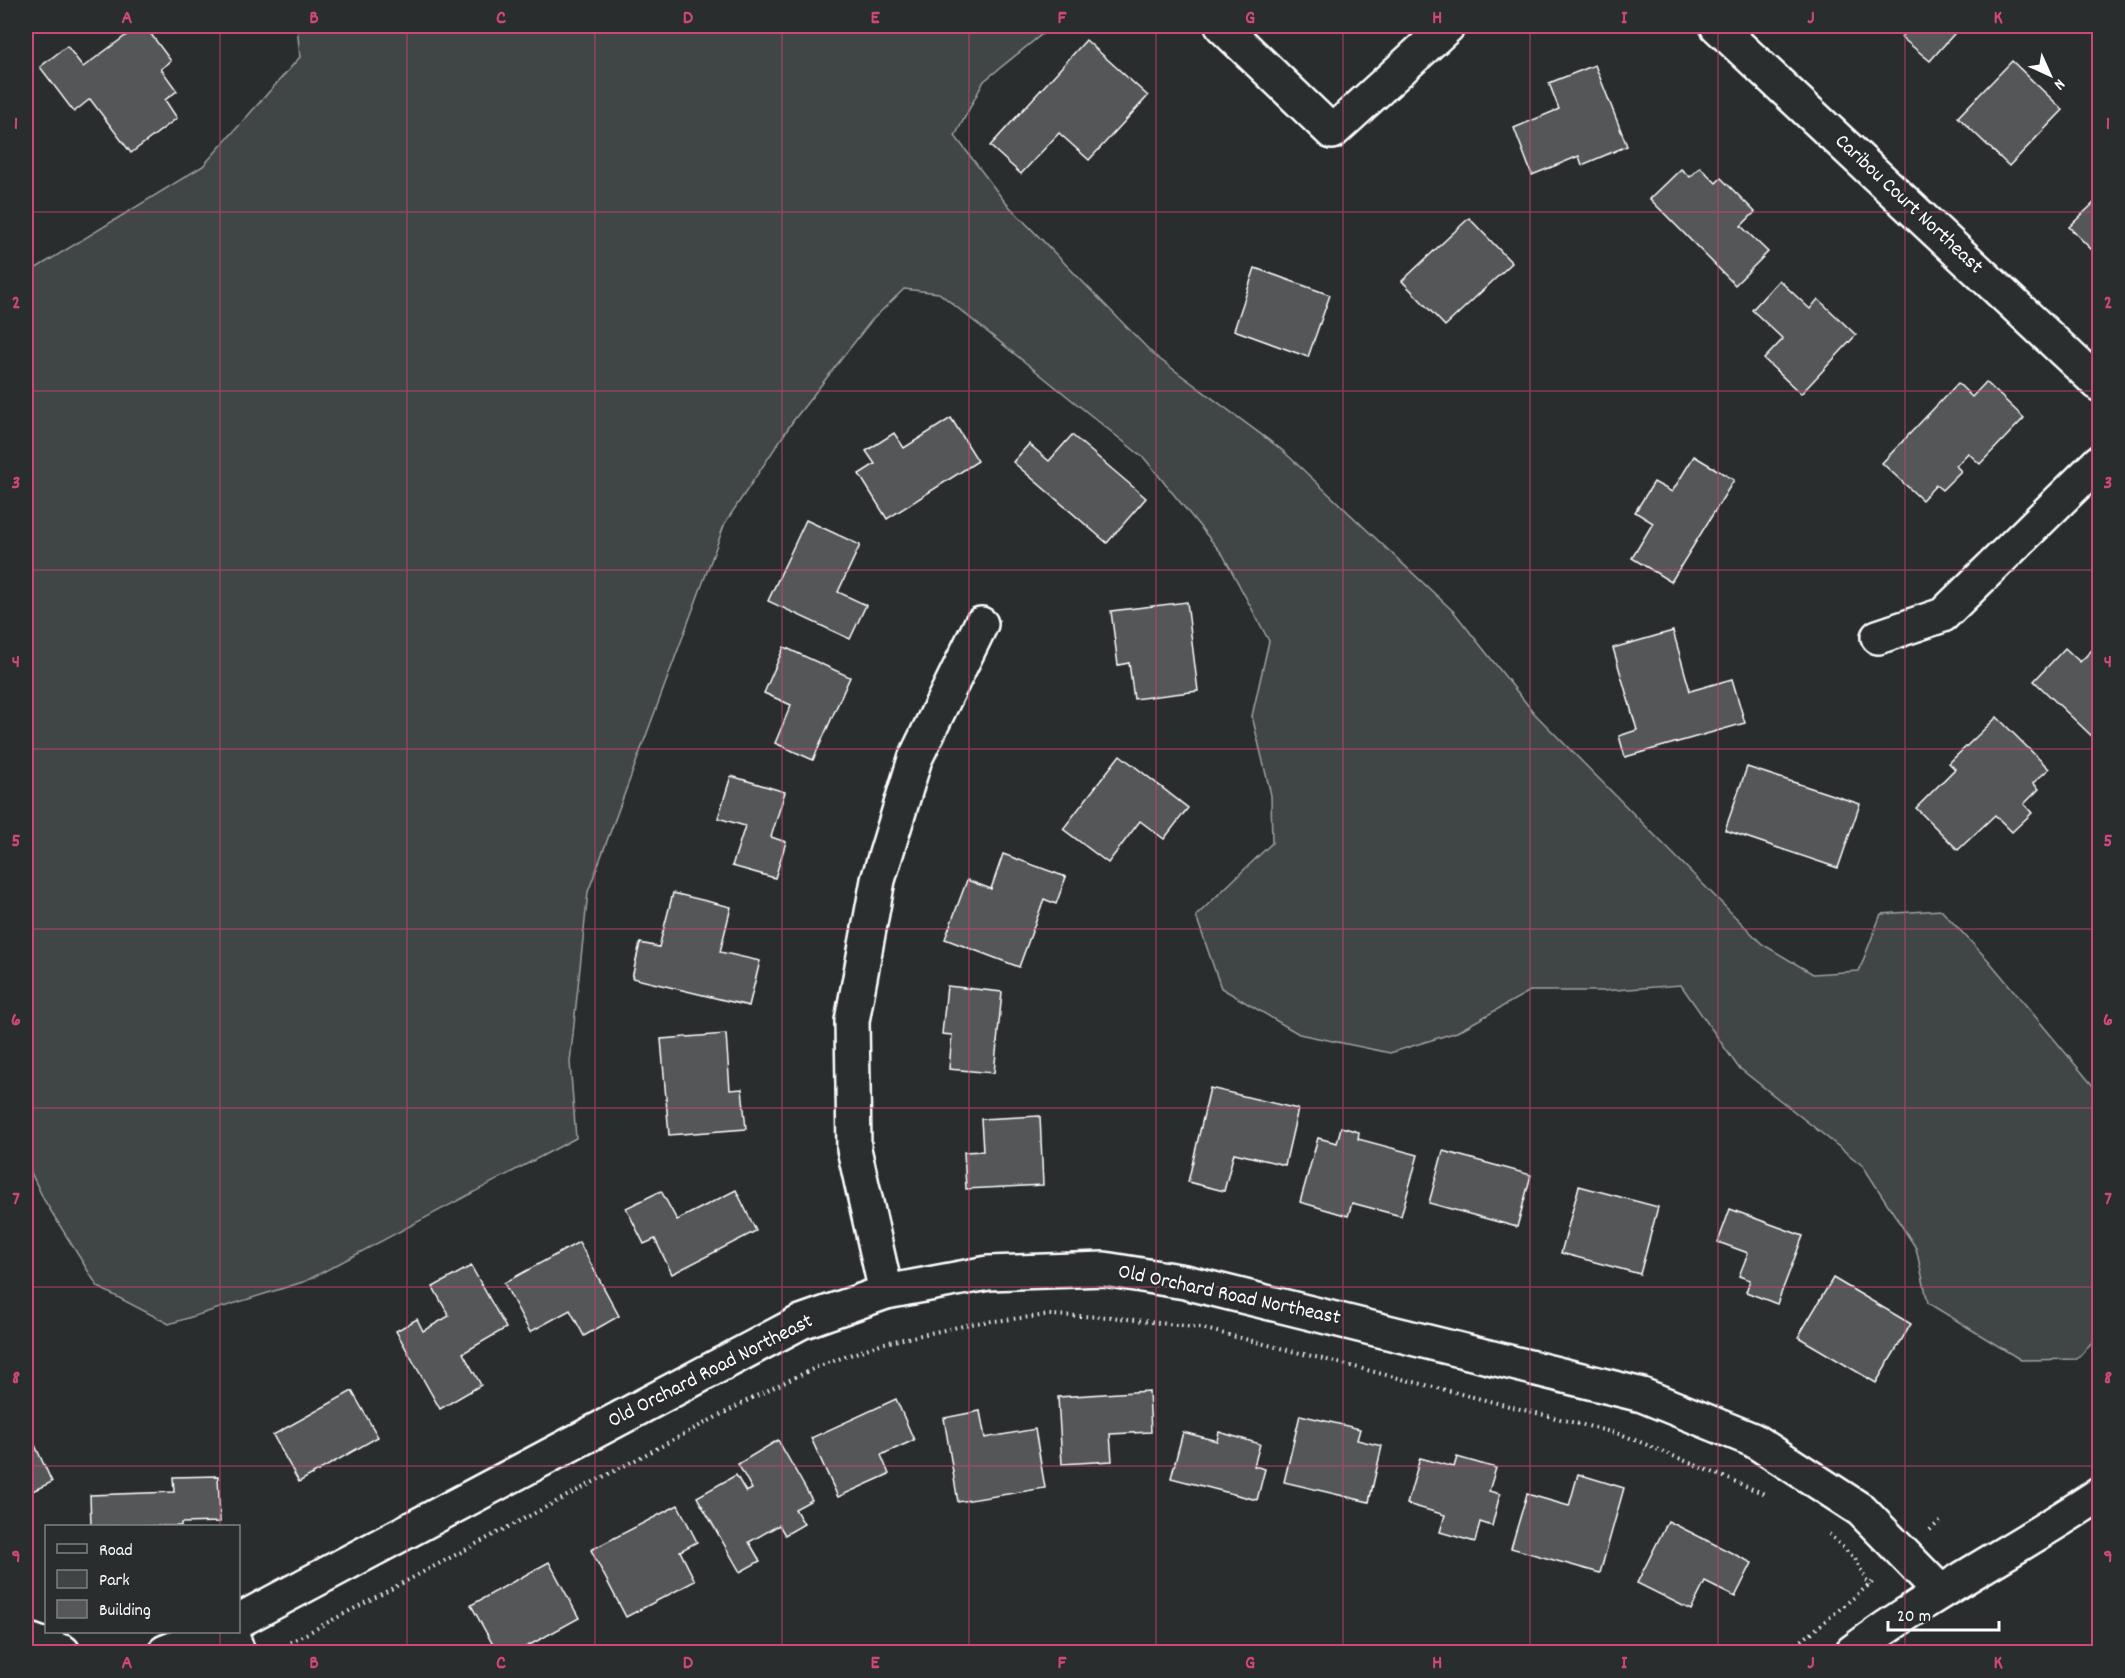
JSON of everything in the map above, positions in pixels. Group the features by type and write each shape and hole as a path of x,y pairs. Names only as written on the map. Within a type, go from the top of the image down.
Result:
{"street":[{"path":"1222,26 1332,132 1448,26"},
{"name":"Caribou Court Northeast","path":"1717,26 2100,385"},
{"path":"1878,637 1943,615 2100,461"},
{"path":"886,1292 854,1149 852,1021 878,880 915,759 981,624"},
{"name":"Old Orchard Road Northeast","path":"240,1620 801,1322 886,1292 988,1273 1104,1269 1185,1282 1642,1395 1753,1440 1861,1510 1940,1591"},
{"path":"1852,1653 1940,1591 2046,1530 2100,1494"},
{"path":"165,1653 214,1633"},
{"path":"231,1633 238,1653"},
{"path":"26,1639 63,1653"}],"path":[{"path":"290,1653 287,1644 760,1394 817,1367 880,1344 976,1323 1049,1315 1110,1317 1201,1328 1534,1411 1623,1435 1708,1468 1774,1499"},
{"path":"1929,1531 1941,1520"},
{"path":"1826,1532 1856,1560 1869,1586"},
{"path":"1788,1653 1875,1580"}],"green space":[{"path":"297,26 1052,26 984,81 955,136 1005,202 1154,355 1282,450 1454,612 1534,713 1762,944 1813,974 1859,971 1881,914 1941,910 1989,961 2099,1093 2099,1336 2077,1359 2021,1360 1928,1303 1916,1248 1863,1166 1738,1067 1681,985 1602,991 1530,991 1457,1032 1390,1053 1299,1034 1221,988 1196,916 1272,843 1271,795 1252,716 1269,641 1223,555 1145,459 939,293 904,289 871,321 793,421 725,523 588,892 570,1062 576,1138 306,1281 169,1324 98,1287 44,1200 26,1162 26,1005 28,1003 26,997 26,292 33,270 203,166 300,57"}],"building":[{"path":"139,26 145,26 171,61 161,69 177,91 165,100 177,118 131,153 90,99 74,112 40,67 67,46 83,67"},
{"path":"1910,26 1961,26 1930,61 1901,37"},
{"path":"1086,40 1148,96 1089,160 1059,133 1021,174 990,146"},
{"path":"2012,61 2063,110 2009,166 1958,117"},
{"path":"1595,65 1627,146 1582,165 1579,156 1532,175 1514,128 1559,109 1549,83"},
{"path":"1700,167 1716,183 1721,178 1755,212 1741,226 1768,252 1735,285 1650,199 1681,169 1690,177"},
{"path":"2100,197 2100,242 2091,249 2069,227"},
{"path":"1469,218 1512,263 1445,326 1402,281"},
{"path":"1255,268 1330,295 1308,357 1234,330"},
{"path":"1779,280 1810,309 1818,299 1856,335 1801,394 1764,359 1783,339 1752,310"},
{"path":"1986,382 2024,418 1980,464 1968,453 1956,466 1961,471 1942,490 1936,485 1922,500 1882,463 1958,383 1972,397"},
{"path":"951,418 978,461 887,519 859,474 875,464 866,451 894,433 904,448"},
{"path":"1072,435 1146,498 1107,543 1013,462 1029,444 1049,461"},
{"path":"1694,456 1734,480 1671,582 1632,558 1653,523 1635,512 1654,482 1672,492"},
{"path":"806,520 860,545 838,592 866,605 850,639 768,601"},
{"path":"1187,602 1198,691 1134,699 1129,663 1118,665 1111,611"},
{"path":"1673,631 1690,691 1732,679 1745,723 1625,757 1619,736 1637,730 1613,648"},
{"path":"2100,642 2100,740 2098,742 2034,681 2065,648 2080,662"},
{"path":"784,647 850,677 813,760 775,743 791,705 764,693"},
{"path":"1997,717 2049,769 2033,783 2039,789 2024,804 2032,813 2012,832 1995,815 1958,850 1916,808 1955,769 1949,763"},
{"path":"1120,755 1188,808 1164,839 1140,821 1108,863 1063,829"},
{"path":"1747,767 1860,804 1838,868 1725,830"},
{"path":"731,776 785,792 771,837 786,842 775,878 732,866 745,826 718,818"},
{"path":"1003,854 1066,877 1056,904 1044,899 1019,967 945,939 967,880 991,889"},
{"path":"673,893 731,907 720,952 760,961 749,1006 632,978 640,943 659,947"},
{"path":"947,986 1002,992 994,1073 949,1069 952,1035 942,1034"},
{"path":"726,1034 730,1090 742,1089 746,1129 669,1135 661,1039"},
{"path":"1210,1088 1298,1109 1285,1165 1234,1153 1224,1191 1188,1182"},
{"path":"1040,1116 1043,1185 966,1189 964,1152 983,1151 981,1119"},
{"path":"1341,1127 1359,1132 1358,1139 1418,1155 1401,1216 1352,1203 1348,1216 1300,1202 1318,1138 1337,1143"},
{"path":"1443,1151 1531,1175 1517,1227 1429,1203"},
{"path":"1579,1186 1658,1207 1640,1274 1561,1253"},
{"path":"736,1190 756,1231 672,1274 655,1239 644,1244 626,1208 661,1191 677,1220"},
{"path":"1730,1209 1803,1236 1777,1304 1746,1292 1750,1280 1739,1276 1748,1253 1718,1242"},
{"path":"579,1242 619,1316 584,1336 570,1310 530,1332 504,1283"},
{"path":"471,1266 506,1328 463,1353 481,1385 440,1409 396,1331 417,1319 423,1331 449,1316 433,1287"},
{"path":"1833,1278 1911,1324 1876,1383 1798,1337"},
{"path":"352,1391 378,1437 299,1482 273,1435"},
{"path":"1149,1391 1151,1432 1110,1434 1112,1461 1062,1464 1058,1397"},
{"path":"896,1399 914,1440 881,1455 889,1474 838,1497 811,1438"},
{"path":"980,1411 985,1438 1035,1429 1045,1488 958,1502 944,1418"},
{"path":"1300,1415 1360,1429 1357,1440 1382,1446 1369,1502 1284,1482"},
{"path":"26,1426 52,1482 26,1494"},
{"path":"1183,1432 1217,1441 1219,1432 1260,1444 1254,1466 1265,1469 1257,1500 1171,1478"},
{"path":"778,1440 812,1500 795,1509 804,1524 785,1535 779,1525 749,1542 760,1561 740,1572 697,1497 736,1475 746,1492 752,1489 738,1464"},
{"path":"1457,1457 1496,1468 1489,1491 1500,1494 1492,1526 1480,1522 1475,1542 1440,1532 1445,1515 1407,1504 1420,1458 1454,1467"},
{"path":"1578,1474 1624,1488 1600,1573 1511,1548 1527,1494 1569,1506"},
{"path":"218,1476 220,1522 181,1523 181,1525 91,1525 90,1495 174,1492 173,1477"},
{"path":"678,1505 697,1542 680,1551 695,1581 626,1617 591,1550"},
{"path":"1668,1521 1752,1563 1735,1597 1705,1582 1691,1610 1637,1583"},
{"path":"549,1562 579,1618 517,1652 497,1652 471,1605"}]}
